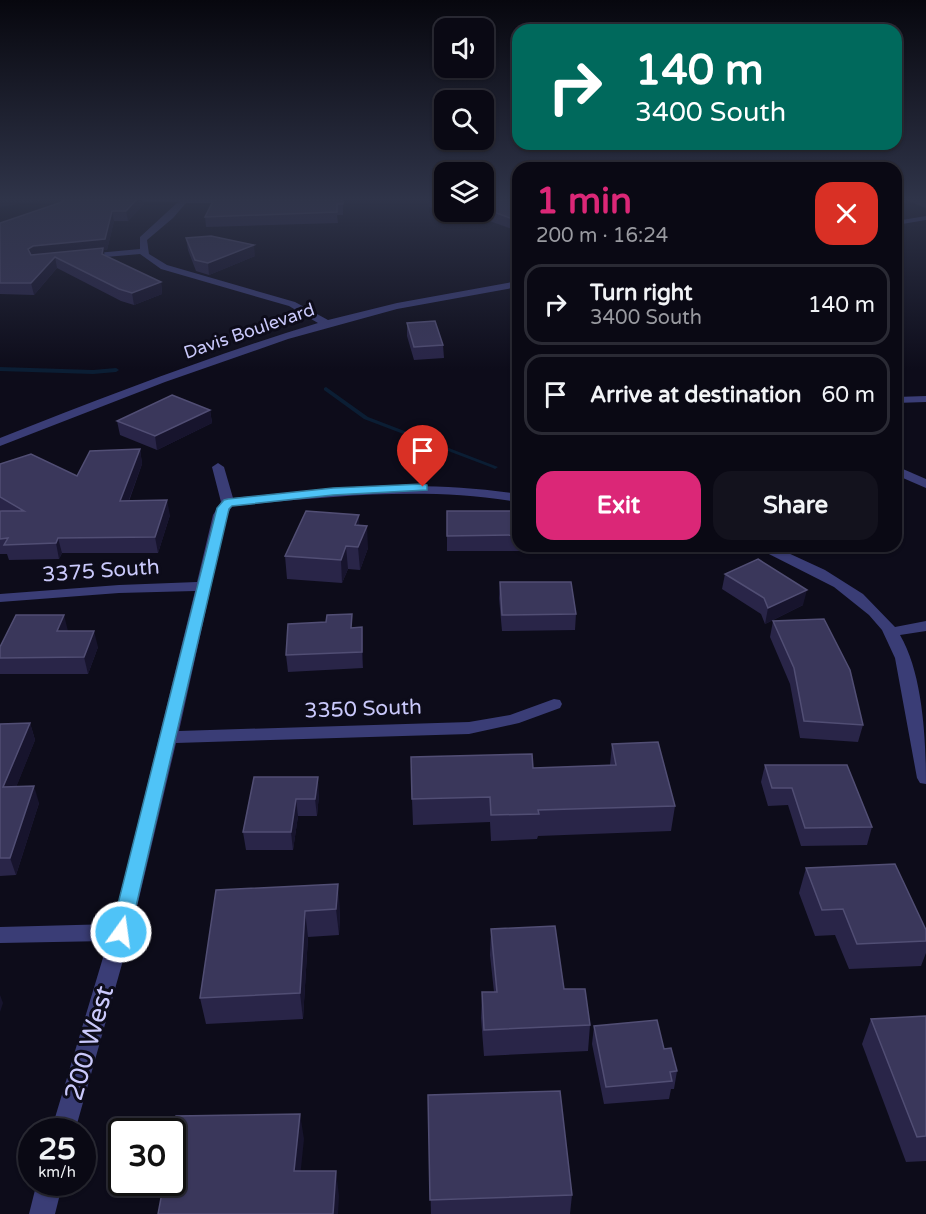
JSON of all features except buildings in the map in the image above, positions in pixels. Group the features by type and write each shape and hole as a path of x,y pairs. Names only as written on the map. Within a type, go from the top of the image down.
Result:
{"street":[{"path":"78,257 93,256"},
{"path":"147,256 150,260 172,271 292,304 327,324"},
{"name":"Davis Boulevard","path":"0,442 224,357 327,324 431,299 512,285"},
{"path":"902,400 926,399"},
{"path":"218,467 228,502 333,491 423,487 473,489 512,497"},
{"path":"902,473 926,484"},
{"name":"200 West","path":"67,1118 121,932 220,515 228,502"},
{"path":"775,552 806,565 847,590 877,614 891,632 903,657 926,778"},
{"name":"3375 South","path":"0,598 204,586"},
{"path":"891,632 926,626"},
{"name":"3350 South","path":"169,737 469,729 501,724 554,704"},
{"path":"0,935 121,932"},
{"path":"42,1214 46,1196"}],"waterway":[{"path":"0,369 93,372 116,370"},
{"path":"326,389 366,418 495,467"}],"route":[{"path":"121,932 220,515 228,502 333,491 423,487"}]}
